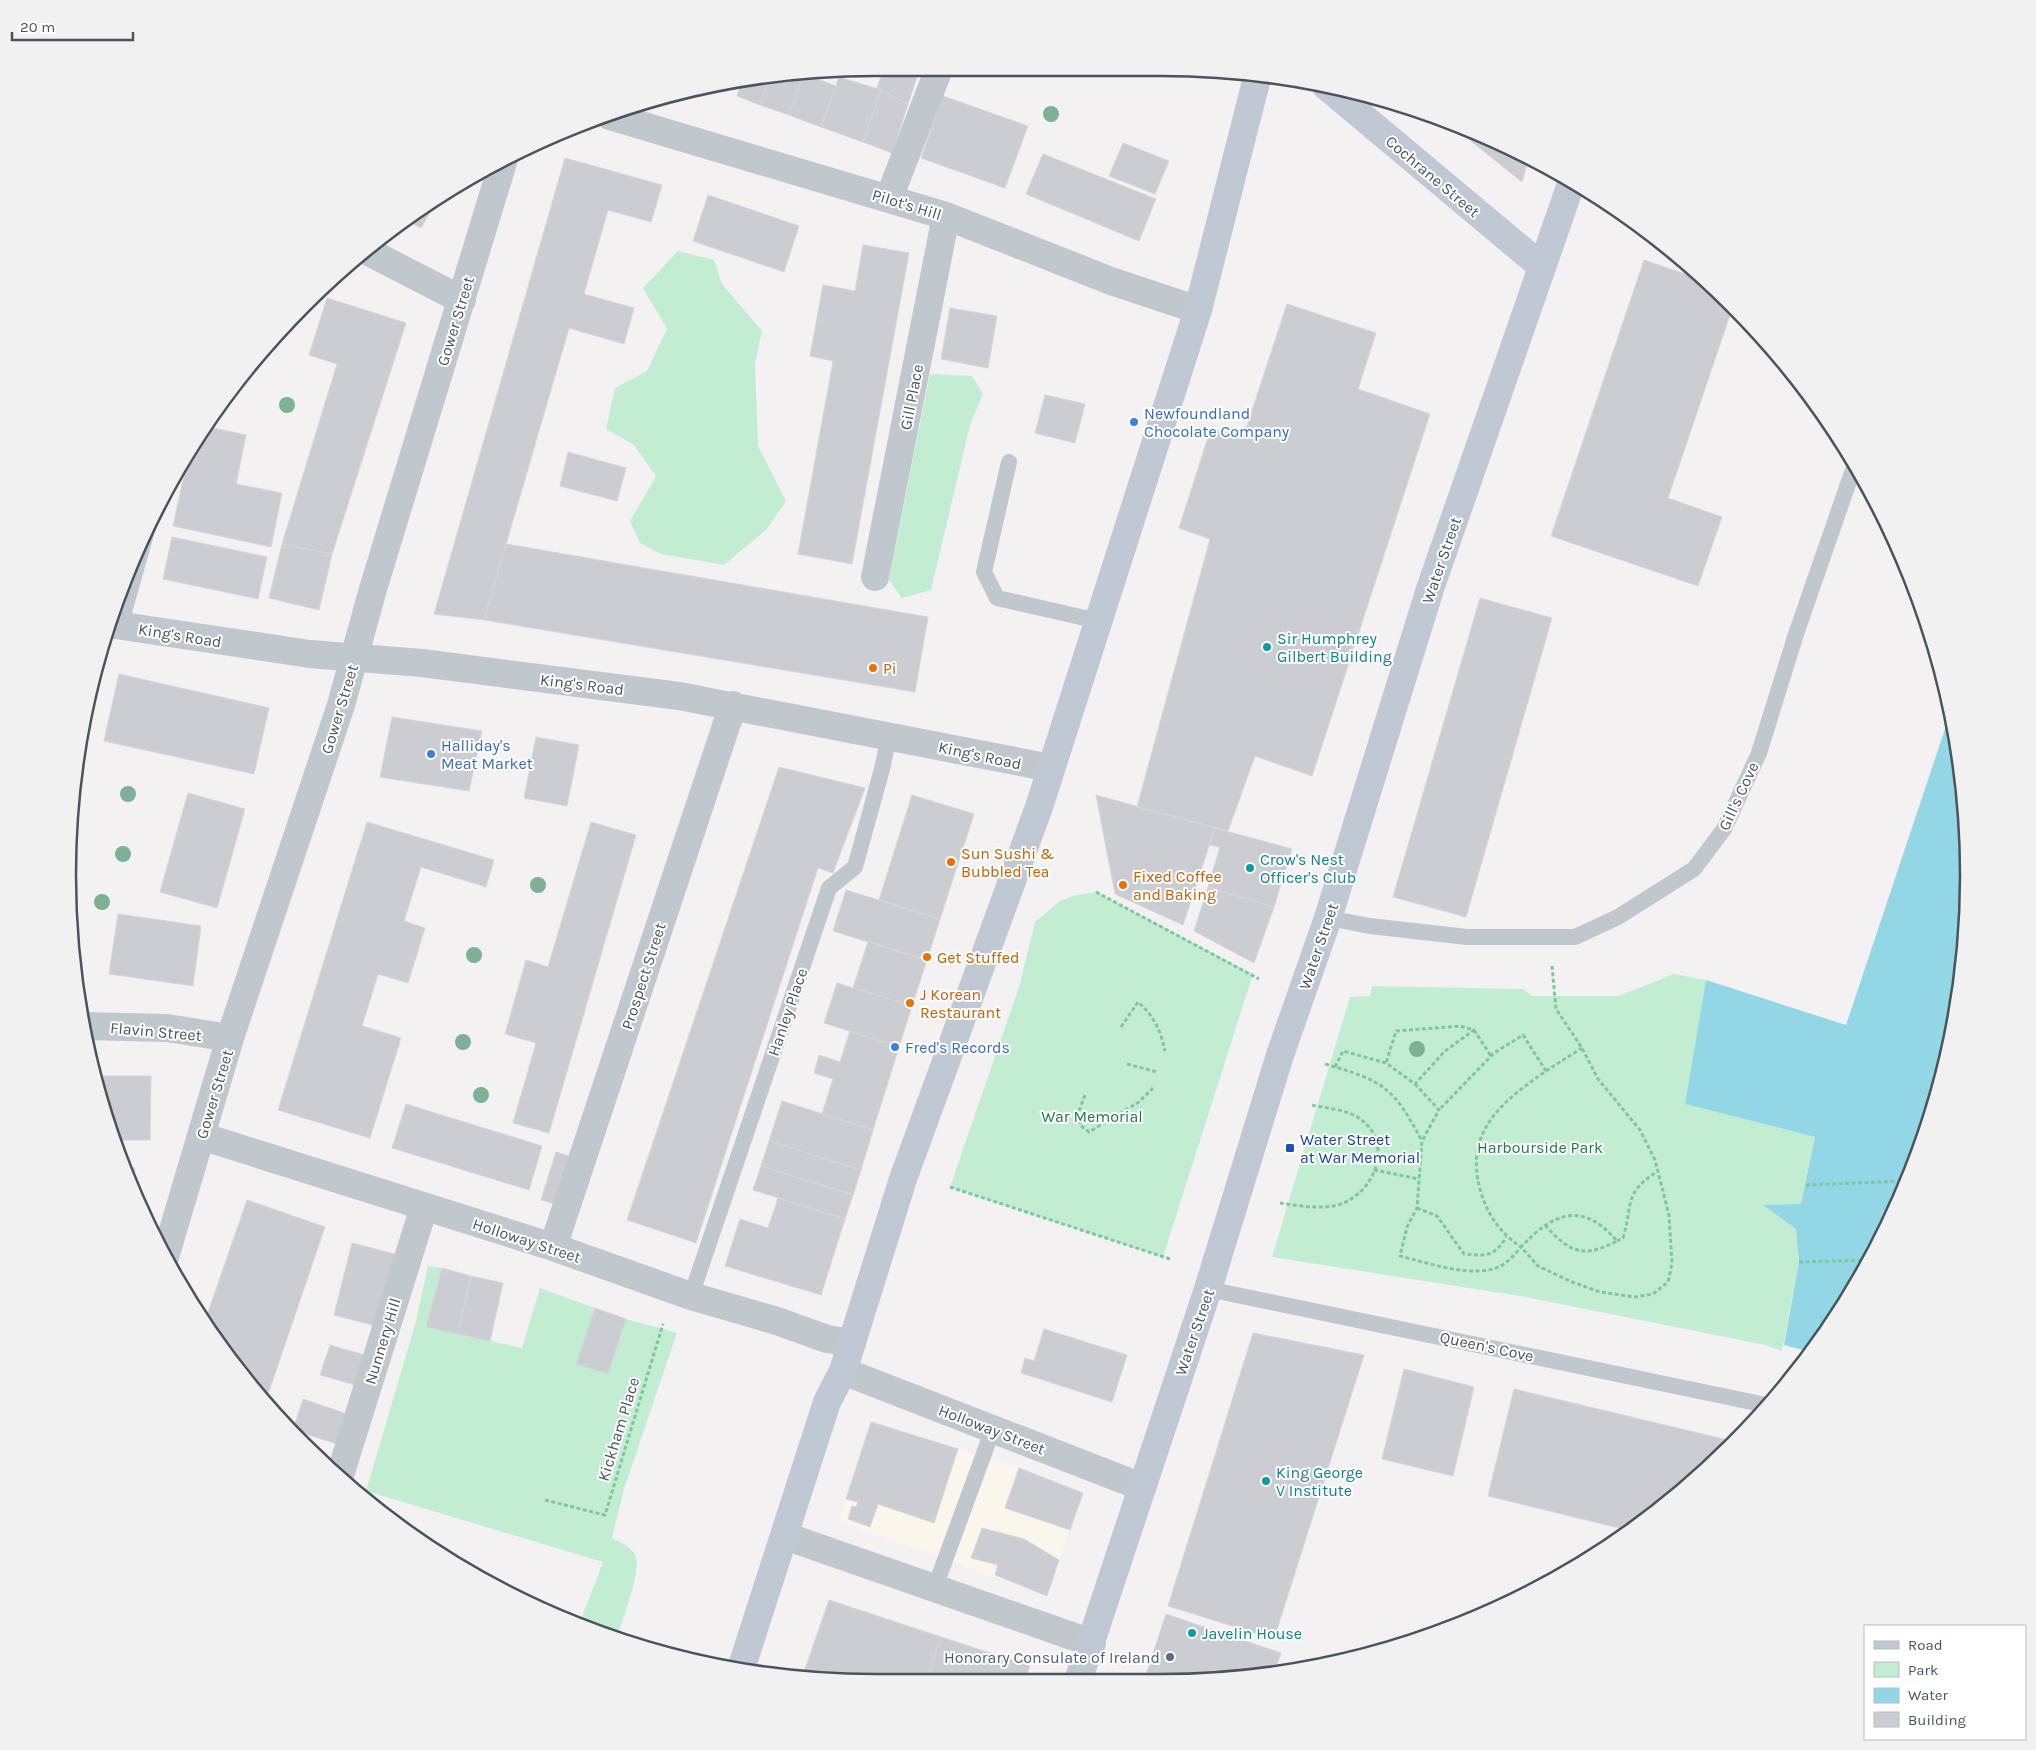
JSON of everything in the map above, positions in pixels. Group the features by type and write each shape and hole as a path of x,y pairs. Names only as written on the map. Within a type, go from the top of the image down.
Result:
{"street":[{"path":"889,198 936,76"},
{"path":"743,1662 828,1402 843,1371 903,1179 1039,807 1198,310 1256,82"},
{"name":"Cochrane Street","path":"1339,97 1541,266"},
{"name":"Pilot's Hill","path":"619,119 946,216 1111,281 1198,310"},
{"name":"Gower Street","path":"168,1246 230,1038 334,727 373,589 500,170"},
{"name":"Water Street","path":"1081,1674 1208,1289 1280,1056 1328,918 1430,589 1569,189"},
{"name":"Gill Place","path":"875,577 946,216"},
{"path":"373,254 462,300"},
{"name":"King's Road","path":"117,625 302,653 432,664 733,705 996,759 1051,768"},
{"name":"Prospect Street","path":"554,1247 733,705"},
{"name":"Flavin Street","path":"91,1026 167,1028 230,1038"},
{"name":"Holloway Street","path":"201,1136 554,1247 682,1293 827,1338 852,1343"},
{"name":"Nunnery Hill","path":"342,1470 424,1207"},
{"name":"Holloway Street","path":"843,1371 1142,1487"},
{"path":"785,1536 934,1590 1092,1643"}],"lane":[{"path":"1009,462 984,572 997,598 1098,620"},
{"name":"Gill's Cove","path":"1328,918 1370,926 1467,937 1575,937 1618,917 1661,892 1694,869 1724,830 1759,752 1796,634 1852,474"},
{"name":"Hanley Place","path":"682,1293 829,888 855,867 882,769 888,736"},
{"name":"Queen's Cove","path":"1208,1289 1760,1404"},
{"path":"934,1590 993,1429"}],"path":[{"path":"1096,892 1258,978"},
{"path":"1550,938 1556,1008 1582,1048 1598,1079 1640,1130 1658,1171 1669,1215 1672,1264 1668,1282 1653,1294 1635,1297 1600,1292 1538,1266 1521,1248 1506,1237 1494,1223 1484,1202 1475,1171 1476,1150 1485,1127 1507,1100 1546,1071 1582,1048"},
{"path":"1121,1027 1138,1002 1155,1020 1162,1034 1165,1051"},
{"path":"1386,1064 1396,1031 1460,1026 1474,1030 1491,1056"},
{"path":"1415,1084 1445,1051 1474,1030"},
{"path":"1546,1071 1523,1035 1491,1056 1439,1110 1422,1141 1418,1208 1407,1227 1400,1256 1466,1271 1490,1270 1504,1264 1545,1225 1573,1214 1589,1218 1607,1230 1617,1241"},
{"path":"1335,1067 1343,1051 1386,1064 1415,1084 1439,1110"},
{"path":"1127,1064 1157,1072"},
{"path":"1324,1064 1354,1071 1382,1084 1396,1099 1422,1141"},
{"path":"1085,1095 1079,1111 1080,1125 1089,1132 1139,1102 1153,1088"},
{"path":"1280,1204 1304,1206 1339,1205 1356,1197 1371,1180 1380,1152 1376,1138 1362,1120 1342,1112 1311,1105"},
{"path":"1374,1170 1419,1179"},
{"path":"1545,1225 1560,1241 1575,1251 1602,1249 1623,1238 1629,1201 1643,1181 1658,1171"},
{"path":"1806,1185 1899,1181"},
{"path":"950,1187 1170,1259"},
{"path":"1418,1208 1437,1216 1464,1254 1485,1256 1500,1248 1506,1237"},
{"path":"1799,1262 1860,1260"},
{"name":"Kickham Place","path":"545,1500 605,1515 682,1293"}],"shaded area":[{"path":"871,1422 1019,1468 1083,1493 1047,1596 839,1521"}],"green space":[{"path":"678,251 714,260 722,284 762,331 755,363 758,446 786,501 767,529 724,565 661,554 640,543 630,521 656,476 634,445 606,429 615,388 647,371 667,329 643,288"},
{"path":"930,374 972,376 983,394 970,425 931,590 902,598 889,580"},
{"name":"War Memorial","path":"1096,892 1253,974 1163,1257 950,1187 1020,984 1035,922 1060,901 1076,895"},
{"name":"Harbourside Park","path":"1674,974 1706,980 1685,1104 1815,1137 1801,1204 1764,1205 1796,1229 1799,1262 1782,1351 1765,1345 1526,1297 1272,1257 1350,997 1370,996 1372,986 1523,989 1532,996 1619,996"},
{"path":"428,1266 442,1268 427,1327 522,1348 540,1288 595,1308 576,1363 608,1374 626,1319 677,1333 624,1489 612,1538 629,1548 634,1553 636,1560 634,1581 619,1631 582,1618 603,1562 366,1491 415,1325"}],"water":[{"path":"1945,728 1953,771 1960,875 1953,979 1933,1082 1899,1181 1877,1228 1853,1274 1803,1350 1784,1345 1799,1262 1796,1229 1763,1205 1801,1204 1815,1137 1685,1104 1706,980 1846,1025"}],"building":[{"path":"881,76 917,76 908,104 877,88"},
{"path":"839,77 881,90 863,142 821,127"},
{"path":"816,79 836,86 821,127 789,115 802,80"},
{"path":"802,80 789,115 760,105 768,83"},
{"path":"768,83 760,105 737,96 739,88"},
{"path":"881,90 908,104 892,153 863,142"},
{"path":"943,96 1028,126 1005,188 921,158"},
{"path":"1465,136 1527,166 1522,182"},
{"path":"1123,143 1169,161 1155,194 1109,176"},
{"path":"1043,154 1156,199 1139,241 1026,194"},
{"path":"565,158 662,185 651,222 608,210 584,294 634,308 624,344 569,328 484,620 434,614"},
{"path":"708,195 799,226 784,272 693,241"},
{"path":"430,212 421,228 413,224"},
{"path":"863,245 909,253 852,564 798,554 833,361 810,356 823,285 855,291"},
{"path":"1644,260 1690,275 1730,314 1668,498 1722,517 1698,586 1551,536"},
{"path":"327,298 406,323 332,554 282,544 337,364 309,355"},
{"name":"Sir Humphrey Gilbert Building","path":"1287,304 1376,333 1358,389 1430,414 1312,776 1255,756 1228,831 1137,807 1210,539 1179,528 1211,428 1243,438"},
{"path":"950,308 997,316 988,368 941,359"},
{"path":"1045,395 1085,404 1075,443 1035,433"},
{"path":"213,428 246,435 236,484 282,493 271,547 173,526 184,474"},
{"path":"568,452 626,468 617,501 560,486"},
{"path":"172,537 267,557 258,599 163,579"},
{"path":"282,544 332,554 319,610 269,598"},
{"path":"506,544 928,617 915,692 484,620"},
{"path":"1480,598 1552,618 1466,917 1393,897"},
{"path":"119,674 269,708 254,774 104,741"},
{"name":"Halliday's Meat Market","path":"392,717 482,731 469,791 380,777"},
{"path":"536,737 579,745 567,806 524,798"},
{"path":"779,767 865,788 833,873 818,868 696,1243 627,1220"},
{"path":"188,793 245,809 217,908 160,892"},
{"path":"912,795 974,814 940,919 879,900"},
{"path":"1096,795 1215,828 1183,925 1115,894"},
{"path":"367,822 494,860 486,887 421,867 404,921 425,928 408,983 378,974 362,1026 401,1038 370,1138 278,1110"},
{"path":"591,822 636,835 549,1133 513,1123 536,1043 505,1034 526,960 548,967"},
{"name":"Crow's Nest Officer's Club","path":"1215,828 1292,849 1274,907 1208,887 1220,847 1209,845"},
{"path":"1208,887 1274,907 1254,963 1194,931"},
{"path":"846,890 940,919 927,960 833,931"},
{"path":"118,914 201,926 193,986 109,974"},
{"path":"868,942 927,960 912,1006 853,988"},
{"path":"837,983 912,1006 899,1047 824,1023"},
{"path":"850,1031 899,1047 873,1130 822,1114 833,1079 814,1073 819,1055 840,1062"},
{"path":"102,1076 151,1076 150,1140 122,1140"},
{"path":"782,1101 873,1130 861,1170 769,1141"},
{"path":"406,1104 542,1146 529,1190 392,1148"},
{"path":"769,1141 861,1170 853,1195 761,1166"},
{"path":"556,1152 579,1159 563,1206 541,1200"},
{"path":"761,1166 853,1195 845,1219 753,1190"},
{"path":"778,1198 845,1219 821,1295 725,1266 740,1219 768,1228"},
{"path":"247,1200 325,1227 268,1394 241,1361 208,1314"},
{"path":"352,1243 395,1254 376,1326 334,1315"},
{"path":"442,1268 471,1276 458,1334 426,1327"},
{"path":"471,1276 503,1283 490,1341 458,1334"},
{"path":"595,1308 626,1319 608,1374 576,1364"},
{"path":"1044,1329 1127,1355 1112,1402 1021,1373 1025,1358 1034,1361"},
{"name":"King George V Institute","path":"1253,1333 1364,1355 1274,1639 1168,1606"},
{"path":"330,1345 368,1356 359,1386 320,1375"},
{"path":"1404,1369 1474,1387 1453,1476 1382,1459"},
{"path":"1514,1389 1726,1440 1688,1476 1620,1528 1488,1496"},
{"path":"303,1399 350,1415 340,1445 304,1433 295,1424"},
{"path":"871,1422 958,1449 934,1523 878,1504 870,1527 848,1519 852,1506 856,1507 858,1502 846,1499"},
{"path":"1019,1468 1083,1493 1070,1530 1005,1508"},
{"path":"982,1528 1024,1539 1059,1560 1047,1596 995,1575 998,1565 971,1558"},
{"path":"829,1600 941,1637 929,1674 875,1674 805,1670"},
{"name":"Javelin House","path":"1166,1614 1281,1653 1277,1665 1265,1667 1213,1672 1146,1674"},
{"path":"941,1637 1030,1666 1027,1674 929,1674"}],"place":[{"name":"Newfoundland Chocolate Company","path":"1134,422"},
{"name":"Sir Humphrey Gilbert Building","path":"1267,647"},
{"name":"Pi","path":"873,668"},
{"name":"Halliday's Meat Market","path":"431,754"},
{"name":"Sun Sushi & Bubbled Tea","path":"951,862"},
{"name":"Crow's Nest Officer's Club","path":"1250,868"},
{"name":"Fixed Coffee and Baking","path":"1123,885"},
{"name":"Get Stuffed","path":"927,957"},
{"name":"J Korean Restaurant","path":"910,1003"},
{"name":"Fred's Records","path":"895,1047"},
{"name":"Water Street at War Memorial","path":"1290,1148"},
{"name":"King George V Institute","path":"1266,1481"},
{"name":"Javelin House","path":"1192,1633"},
{"name":"Honorary Consulate of Ireland","path":"1170,1657"}]}
